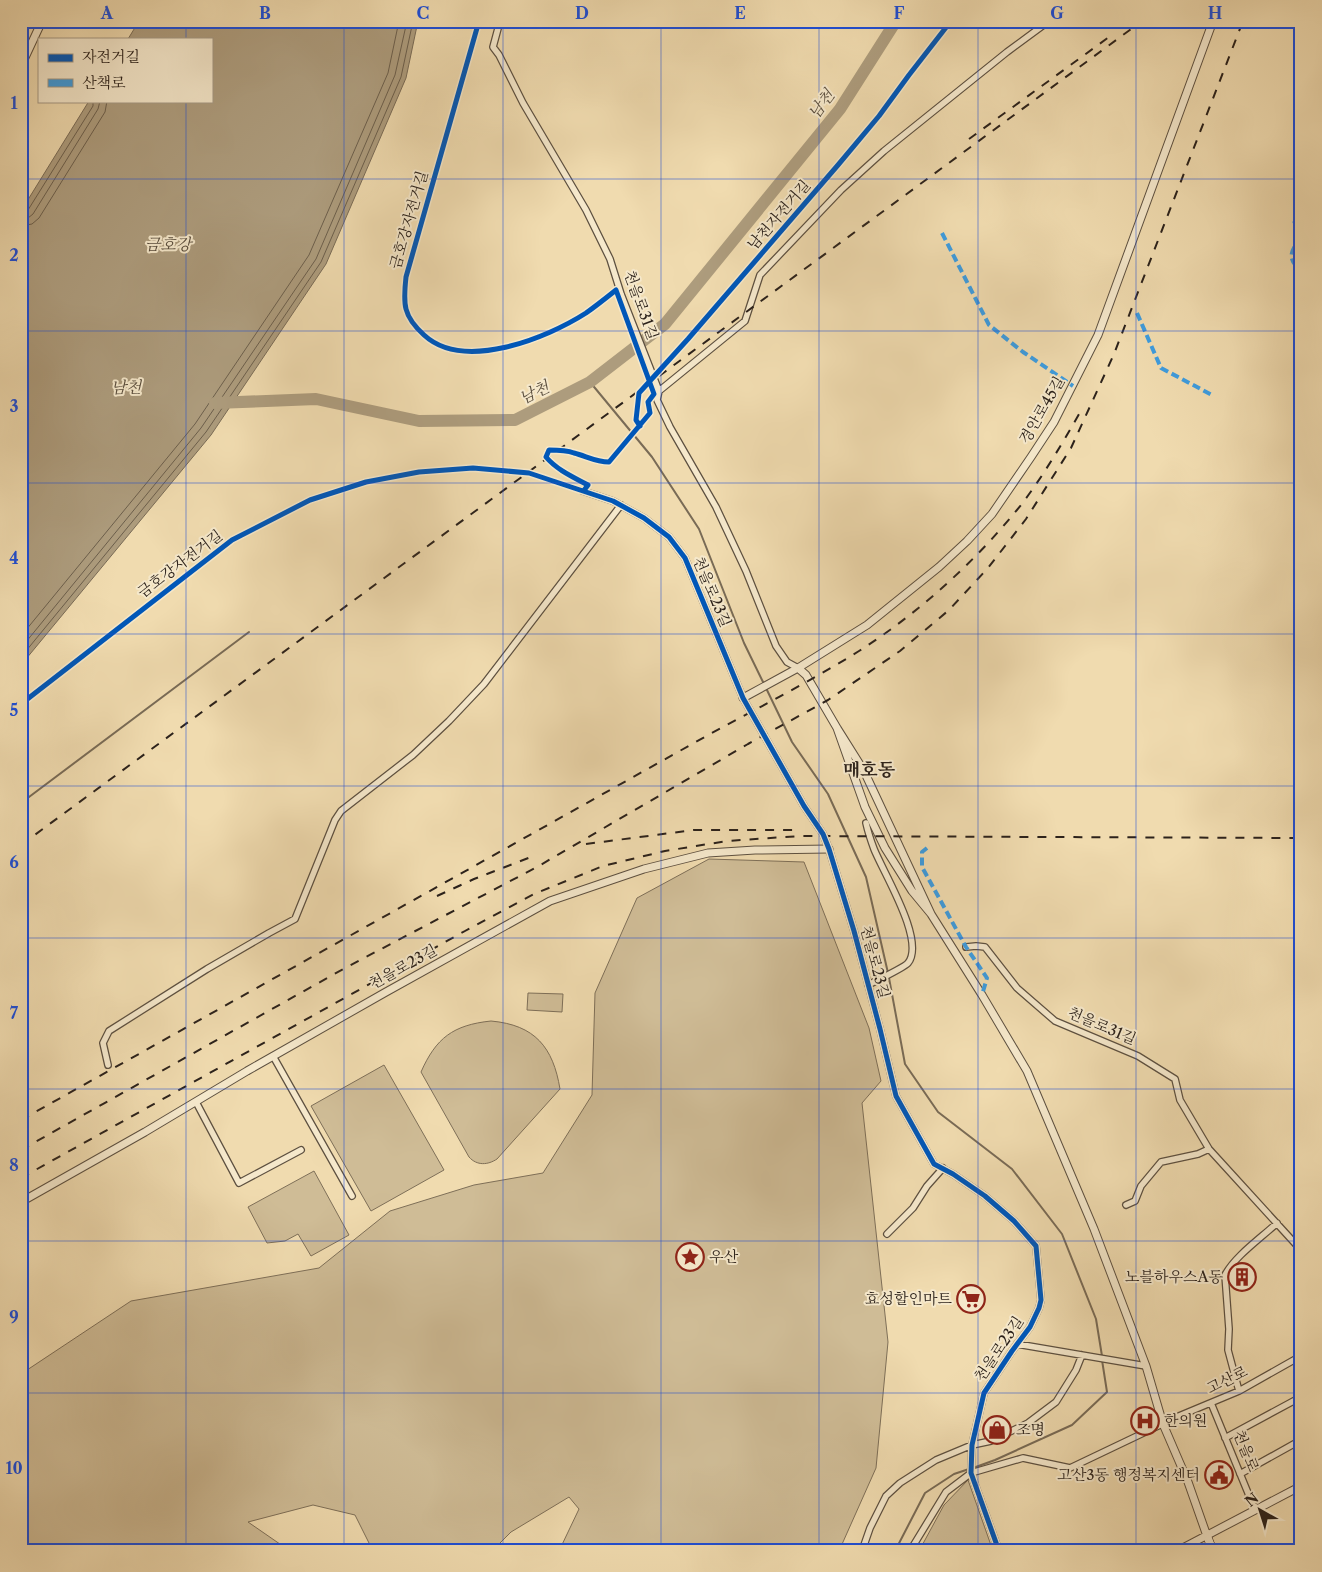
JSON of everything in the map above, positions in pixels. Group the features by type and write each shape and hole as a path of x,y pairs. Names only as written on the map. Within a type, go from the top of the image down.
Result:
{"main road":[{"path":"1207,1536 1213,1551"}],"street":[{"path":"21,66 42,21"},
{"name":"천을로31길","path":"500,21 493,47 499,55 523,103 586,210 610,259 659,391 657,400 670,427 716,507 746,571 776,646 787,662 806,675 837,728"},
{"path":"659,391 745,321 760,275 841,190 884,151 1049,21"},
{"name":"경안로45길","path":"743,698 750,692 788,674 867,625 932,573 967,541 992,514 1054,422 1098,335 1213,21"},
{"name":"천을로23길","path":"583,491 621,505 644,518 669,536 685,558 743,698 829,849 868,984 896,1096 934,1164 954,1174 985,1196 1014,1221 1036,1246 1041,1300 1039,1308 1030,1327 984,1393 970,1453 970,1473"},
{"path":"108,1065 103,1043 109,1031 261,937 295,919 335,820 341,810 412,755 449,721 484,684 621,505"},
{"path":"837,728 873,825 897,869 931,914"},
{"path":"837,728 864,770 931,914 1027,1071 1094,1229 1146,1366 1163,1424 1188,1482 1207,1536"},
{"path":"866,823 874,850 903,911 912,938 913,951 908,964 868,984"},
{"name":"천을로23길","path":"21,1202 273,1056 550,901 644,869 708,853 829,849"},
{"name":"천을로31길","path":"966,947 985,947 1017,988 1055,1022 1138,1056 1175,1078 1180,1100 1209,1148 1301,1250"},
{"path":"273,1056 352,1196"},
{"path":"196,1102 239,1183 300,1150"},
{"path":"1126,1205 1135,1201 1141,1186 1161,1162 1198,1154 1209,1148"},
{"path":"887,1234 913,1208 927,1186 943,1168"},
{"path":"1240,1391 1228,1350 1229,1329 1225,1275 1237,1260 1277,1223"},
{"name":"천을로23길","path":"1017,1344 1146,1366"},
{"path":"862,1551 870,1528 886,1496 900,1483 936,1460 972,1445 991,1441 1028,1424 1056,1402 1076,1370 1082,1355"},
{"name":"고산로","path":"970,1473 1023,1458 1070,1468 1163,1424 1240,1391 1301,1356"},
{"path":"1225,1438 1301,1397"},
{"name":"천을로","path":"1211,1403 1254,1510"},
{"path":"1240,1474 1301,1440"},
{"path":"910,1551 946,1492 970,1473 999,1551"},
{"path":"1177,1551 1301,1486"}],"shaded area":[{"path":"709,859 804,862 869,1028 881,1081 862,1103 888,1342 876,1468 839,1551 559,1551 579,1509 569,1497 511,1532 492,1551 373,1551 355,1515 313,1505 248,1522 290,1551 21,1551 21,1374 131,1301 319,1268 390,1211 474,1185 543,1173 592,1095 595,993 637,898"},
{"path":"528,993 563,994 562,1012 527,1010"},
{"path":"491,1021 519,1027 539,1041 547,1050 552,1061 560,1089 497,1159 483,1164 475,1162 469,1157 421,1072 433,1050 447,1035 466,1026"},
{"path":"384,1065 444,1170 371,1211 311,1106"},
{"path":"314,1171 349,1235 311,1256 298,1234 285,1241 267,1243 248,1207"},
{"path":"968,1480 993,1551 919,1551 944,1505"}],"water":[{"name":"금호강","path":"139,21 418,21 406,78 326,264 211,435 21,665 21,211 88,102 212,102 212,38 129,38"}],"waterway":[{"name":"남천","path":"215,403 316,399 419,421 515,420 590,382 665,324 840,109 896,21"},
{"path":"590,382 652,457 699,529 744,643 764,684"},
{"path":"21,803 249,632"},
{"path":"766,688 792,742 828,794 866,877 888,973"},
{"path":"889,978 905,1064 938,1112 1012,1169 1062,1234 1096,1319 1102,1356"},
{"path":"973,1468 1072,1425 1107,1392 1102,1360"},
{"path":"895,1551 925,1493 954,1474 969,1469"}],"railway":[{"path":"21,845 1142,21"},
{"path":"21,1150 345,968 537,867 748,744 828,700 900,651 949,610 988,568 1026,519 1071,448 1114,354 1243,21"},
{"path":"969,139 1109,37"},
{"path":"21,1120 804,683 882,636 904,620 966,566 1004,526 1029,494 1082,409"},
{"path":"586,844 694,830 800,830"},
{"path":"21,1178 534,894 603,866 665,851 727,841 800,836 1301,838"},
{"path":"437,896 474,879 536,855"}],"marked path":[{"path":"1294,221 1301,236"},
{"path":"942,233 989,325 1023,352 1073,386"},
{"path":"1301,237 1292,254 1293,262 1301,271"},
{"path":"1137,313 1161,368 1212,395"},
{"path":"927,848 922,852 922,867 966,947 987,978 982,995"}],"cycle path":[{"name":"금호강자전거길","path":"479,21 406,277 406,309 417,328 441,346 461,351 483,351 528,341 550,332 586,313 616,290 654,394 648,402 650,413 609,462 595,460 568,451 549,450 546,457 550,462 588,485 585,489"},
{"name":"남천자전거길","path":"640,426 636,420 639,393 838,165 879,116 951,21"},
{"name":"금호강자전거길","path":"21,704 232,540 310,500 366,482 419,472 473,468 529,473 613,501 644,518 669,537 685,558 743,698 804,806 823,834 854,931 896,1096 934,1164 953,1174 985,1196 1014,1221 1036,1246 1041,1300 1039,1308 1030,1327 984,1393 972,1445 971,1473 999,1551"}],"place":[{"name":"우산","path":"690,1257"},
{"name":"노블하우스A동","path":"1242,1277"},
{"name":"효성할인마트","path":"971,1299"},
{"name":"한의원","path":"1145,1421"},
{"name":"조명","path":"997,1430"},
{"name":"고산3동 행정복지센터","path":"1219,1475"}],"district":[{"name":"매호동","path":"869,770"}]}
